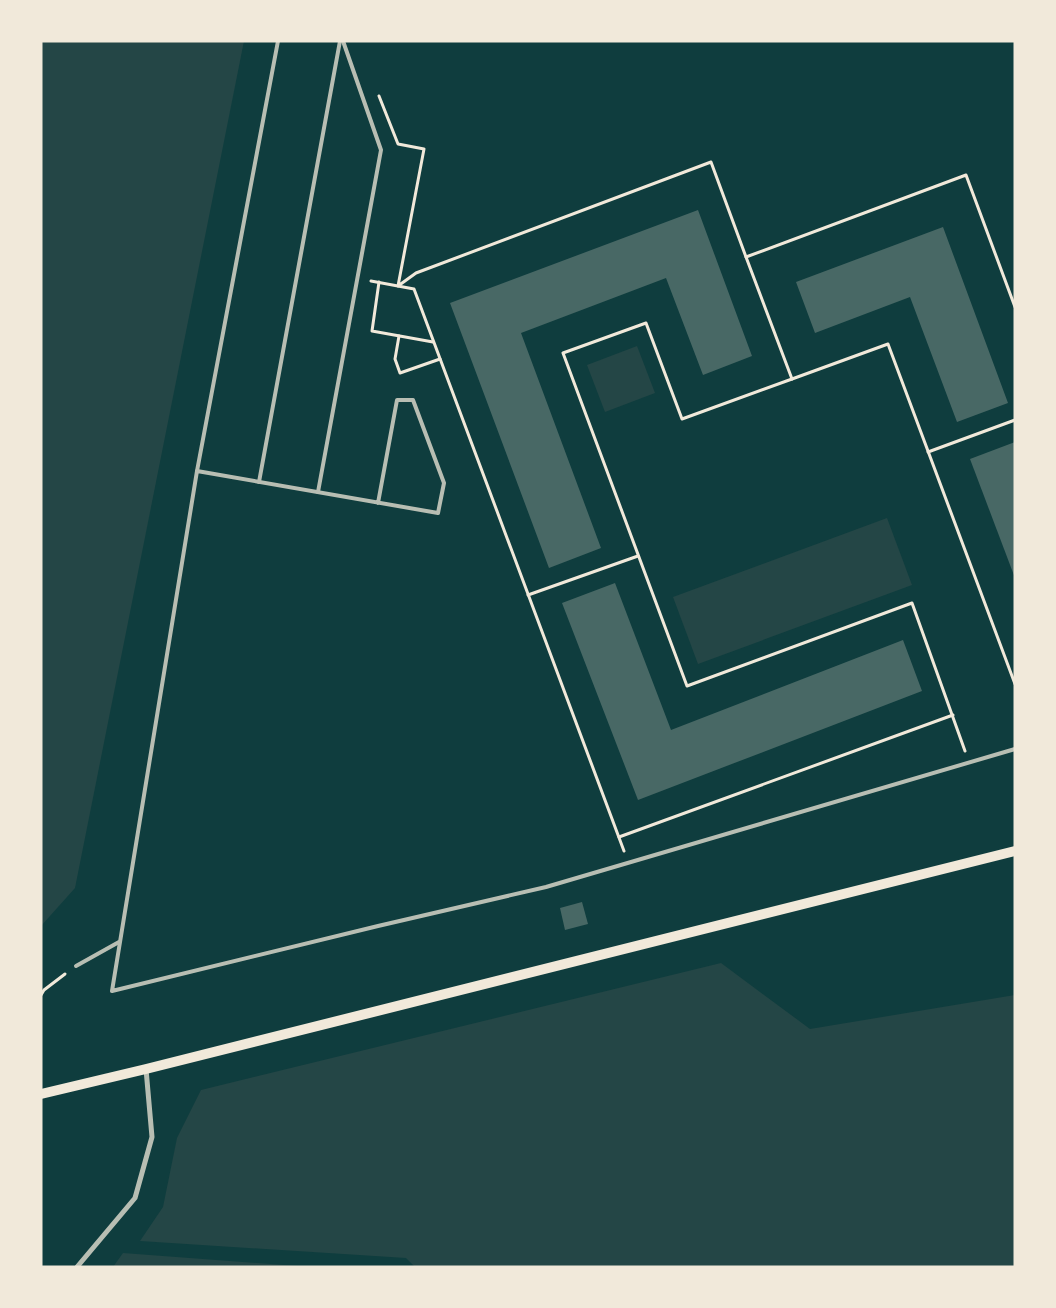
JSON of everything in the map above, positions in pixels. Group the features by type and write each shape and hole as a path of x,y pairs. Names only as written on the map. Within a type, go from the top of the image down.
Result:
{"main road":[{"path":"41,1094 1015,851"}],"street":[{"path":"77,1267 135,1198 152,1136 146,1069"}],"lane":[{"path":"278,41 197,471 112,991 546,887 1015,749"},
{"path":"259,482 342,41"},
{"path":"318,492 382,150 342,41"},
{"path":"197,471 438,514 444,482 413,400 397,400 378,503"},
{"path":"76,966 120,942"}],"path":[{"path":"376,88 398,144 424,149 398,286"},
{"path":"398,286 416,273 712,162 792,379"},
{"path":"746,257 966,175 1015,307"},
{"path":"358,278 414,289 629,863"},
{"path":"380,282 372,331 433,342"},
{"path":"970,762 912,603 687,686 563,353 646,323 682,419 888,344 1015,684"},
{"path":"399,336 395,358 400,373 440,359"},
{"path":"928,452 1015,420"},
{"path":"528,596 638,556"},
{"path":"619,837 953,715"},
{"path":"41,995 44,990 76,966"}],"shaded area":[{"path":"41,41 244,41 75,888 41,926"},
{"path":"637,346 655,393 605,412 587,365"},
{"path":"887,518 912,585 698,664 673,597"},
{"path":"721,963 810,1029 1015,995 1015,1267 415,1267 406,1258 140,1241 163,1207 177,1138 201,1090"},
{"path":"123,1253 311,1267 113,1267"}],"building":[{"path":"698,210 752,356 703,375 666,278 521,333 601,548 549,568 450,303"},
{"path":"943,227 1008,403 957,422 910,297 815,333 796,282"},
{"path":"1015,442 1015,578 970,459"},
{"path":"615,583 671,730 903,640 922,691 638,800 562,603"},
{"path":"582,902 588,924 565,930 560,908"}]}
